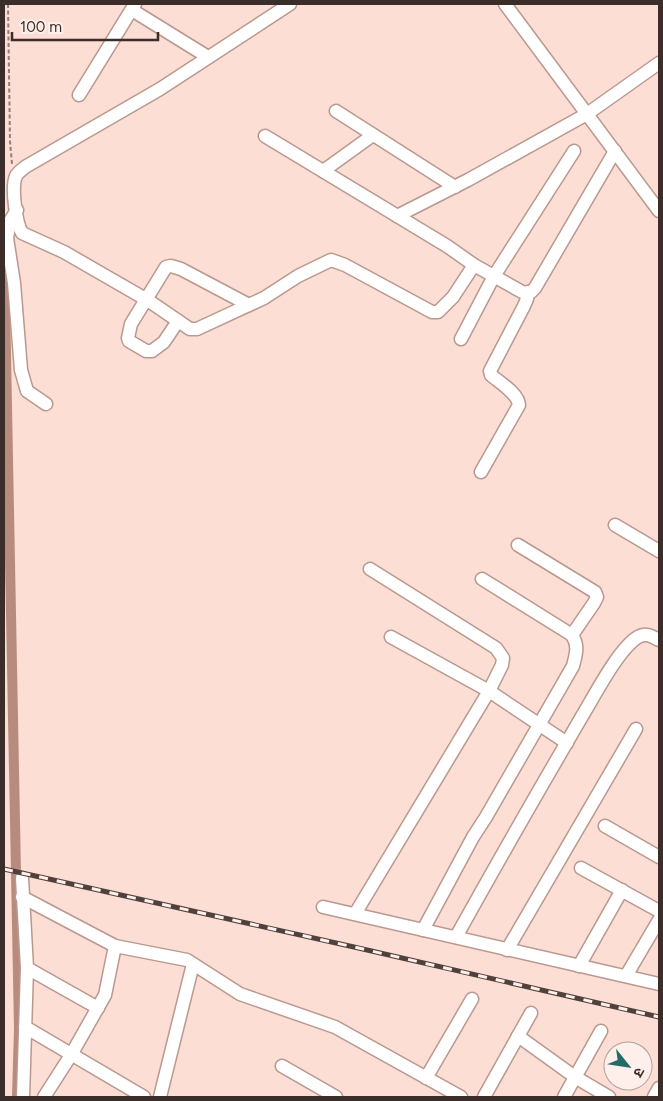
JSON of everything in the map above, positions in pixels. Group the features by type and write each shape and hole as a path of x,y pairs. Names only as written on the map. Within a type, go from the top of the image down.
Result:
{"street":[{"path":"290,4 160,89 25,167 17,174 14,183 18,221 22,233 64,252 145,299 190,329 197,329 264,298 298,276 331,260 345,265 432,312 438,312 453,297 474,265"},
{"path":"504,4 659,211"},
{"path":"79,95 134,7 208,57"},
{"path":"396,216 456,187 587,114 659,63"},
{"path":"336,111 456,187"},
{"path":"323,171 373,135"},
{"path":"265,136 474,265 524,293 531,292 534,288 614,151"},
{"path":"461,339 494,276 574,151"},
{"path":"17,210 10,221 8,238 15,290 21,370 27,391 46,404"},
{"path":"178,321 164,342 152,351 146,351 129,341 128,332 131,324 166,267 171,266 181,270 249,305"},
{"path":"481,472 519,405 519,401 514,394 491,375 490,370 528,299 528,292"},
{"path":"615,525 659,551"},
{"path":"518,545 595,592 594,603 572,635"},
{"path":"355,914 490,691 502,665 503,658 496,648 370,569"},
{"path":"423,930 572,666 576,651 576,642 572,635 482,579"},
{"path":"456,937 566,743 623,651 638,637 643,635 650,635 659,640"},
{"path":"391,637 490,691 566,743"},
{"path":"507,950 636,729"},
{"path":"605,826 643,849 659,856"},
{"path":"582,868 659,911"},
{"path":"22,878 27,968 23,1097"},
{"path":"579,966 622,890"},
{"path":"22,897 115,946 187,960 240,994 335,1027 461,1097"},
{"path":"322,907 659,984"},
{"path":"626,976 659,920"},
{"path":"44,1097 71,1055 105,995 115,946"},
{"path":"160,1097 192,964"},
{"path":"27,968 98,1008"},
{"path":"426,1078 472,999"},
{"path":"484,1097 531,1013"},
{"path":"25,1027 144,1097"},
{"path":"564,1097 601,1031"},
{"path":"518,1036 575,1077 609,1097"},
{"path":"282,1066 336,1097"},
{"path":"654,1097 659,1088"}],"path":[{"path":"8,4 10,142 12,164 17,174"}],"waterway":[{"path":"4,251 19,1029 17,1097"}],"railway":[{"path":"4,869 659,1017"}]}
